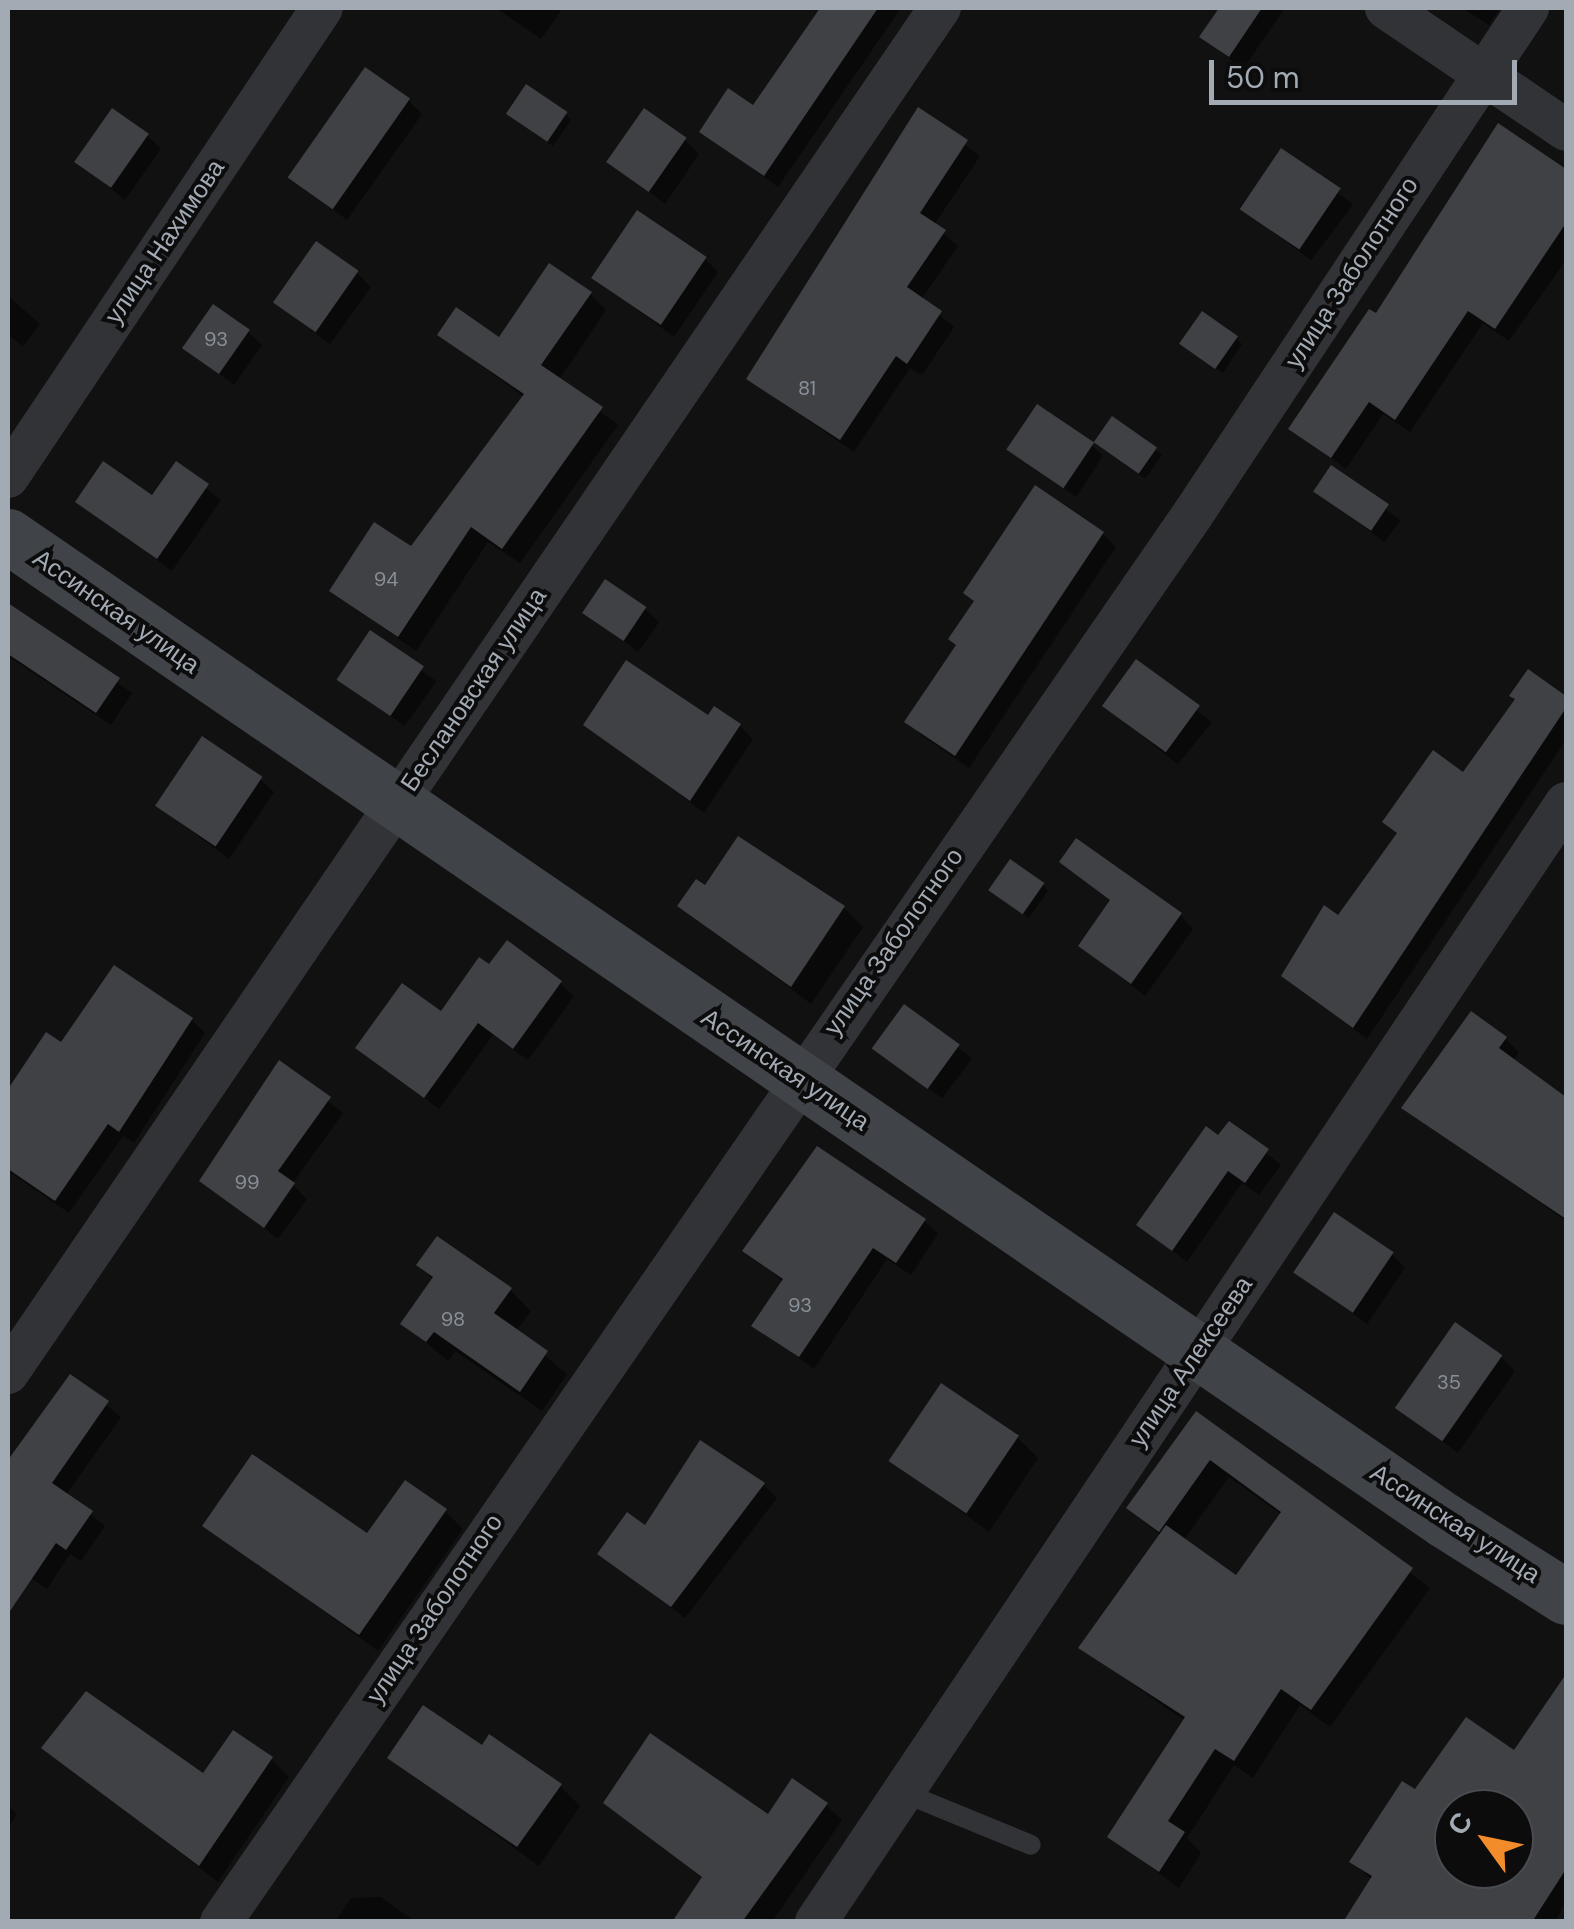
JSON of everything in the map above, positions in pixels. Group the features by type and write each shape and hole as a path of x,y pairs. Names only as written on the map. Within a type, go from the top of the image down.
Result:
{"street":[{"name":"улица Нахимова","path":"8,477 322,8"},
{"name":"Беслановская улица","path":"8,1373 940,8"},
{"path":"1386,8 1566,130"},
{"name":"улица Заболотного","path":"221,1922 798,1079 1193,514 1528,8"},
{"name":"Ассинская улица","path":"8,536 395,806 1566,1596"},
{"name":"улица Алексеева","path":"816,1922 1566,803"}],"lane":[{"path":"902,1792 1031,1846"}],"building":[{"path":"820,8 878,8 764,176 699,132 728,88 753,105"},
{"path":"1219,8 1262,8 1229,57 1199,37"},
{"path":"365,67 410,99 333,209 288,178"},
{"path":"526,84 567,112 547,142 506,114"},
{"path":"918,107 968,140 920,213 946,230 907,287 942,311 907,364 896,356 840,440 746,379"},
{"path":"112,108 149,134 111,188 74,162"},
{"path":"644,108 687,138 649,192 606,162"},
{"path":"1498,123 1566,169 1566,223 1495,329 1468,311 1395,420 1369,402 1331,458 1288,429 1369,309 1376,313"},
{"path":"1281,148 1341,188 1299,250 1240,209"},
{"path":"637,210 707,257 661,325 591,278"},
{"path":"316,241 359,271 316,332 273,302"},
{"path":"549,263 592,292 541,365 603,407 502,549 471,527 398,637 329,591 374,522 411,546 524,394 437,335 456,307 499,337"},
{"path":"213,304 250,330 219,374 182,348"},
{"path":"1202,311 1238,336 1215,369 1179,344"},
{"path":"1037,404 1094,443 1063,488 1006,450"},
{"path":"1112,416 1157,448 1139,474 1094,442"},
{"path":"103,461 152,495 176,461 209,484 157,559 75,502"},
{"path":"1331,465 1389,504 1371,531 1313,492"},
{"path":"1035,485 1104,532 955,756 904,722 956,645 948,639 974,601 963,593"},
{"path":"605,579 646,607 624,641 582,613"},
{"path":"8,603 120,678 96,713 8,654"},
{"path":"370,630 424,666 390,716 336,680"},
{"path":"1136,659 1200,705 1166,752 1102,706"},
{"path":"626,660 708,715 714,706 741,724 690,801 583,725"},
{"path":"1528,669 1566,696 1566,708 1353,1028 1281,976 1324,905 1338,915 1397,833 1382,822 1433,750 1463,772 1515,699 1509,696"},
{"path":"202,736 263,777 216,846 155,806"},
{"path":"738,836 845,906 791,987 677,906 696,879 705,885"},
{"path":"1076,838 1182,913 1131,984 1078,946 1110,900 1059,862"},
{"path":"1010,859 1044,883 1023,914 988,890"},
{"path":"507,940 562,981 513,1049 478,1023 424,1098 355,1048 402,983 441,1011 479,957 489,964"},
{"path":"114,965 193,1018 119,1132 108,1124 55,1201 8,1169 8,1089 46,1032 61,1042"},
{"path":"904,1004 960,1045 927,1089 872,1048"},
{"path":"1471,1011 1507,1037 1499,1048 1566,1097 1566,1219 1401,1108"},
{"path":"279,1060 331,1097 278,1171 295,1183 264,1228 199,1181"},
{"path":"1229,1121 1269,1149 1245,1183 1228,1171 1172,1251 1136,1225 1206,1126 1218,1135"},
{"path":"817,1146 926,1219 896,1263 873,1248 799,1357 751,1326 783,1279 742,1251"},
{"path":"1334,1212 1394,1252 1353,1313 1293,1273"},
{"path":"437,1236 512,1288 494,1313 548,1351 520,1392 434,1332 426,1342 400,1324 433,1277 416,1265"},
{"path":"1455,1322 1503,1355 1442,1441 1395,1408"},
{"path":"70,1374 109,1401 52,1483 93,1511 66,1550 56,1543 8,1614 8,1460"},
{"path":"941,1383 1019,1436 966,1513 888,1461"},
{"path":"1196,1411 1413,1568 1311,1710 1281,1689 1234,1761 1215,1749 1168,1821 1185,1832 1159,1872 1107,1837 1185,1717 1078,1648 1166,1525 1236,1575 1281,1512 1210,1460 1159,1532 1126,1508"},
{"path":"700,1440 765,1483 671,1607 597,1554 627,1512 645,1525"},
{"path":"252,1454 367,1533 405,1480 447,1509 359,1635 202,1526"},
{"path":"1566,1674 1566,1869 1532,1922 1343,1922 1372,1876 1349,1862 1402,1781 1415,1789 1466,1717 1514,1750"},
{"path":"86,1691 203,1773 233,1730 273,1757 199,1866 41,1748"},
{"path":"423,1705 482,1745 489,1734 562,1784 517,1847 387,1758"},
{"path":"650,1733 768,1814 792,1778 828,1803 742,1922 672,1922 702,1877 603,1803"}]}
